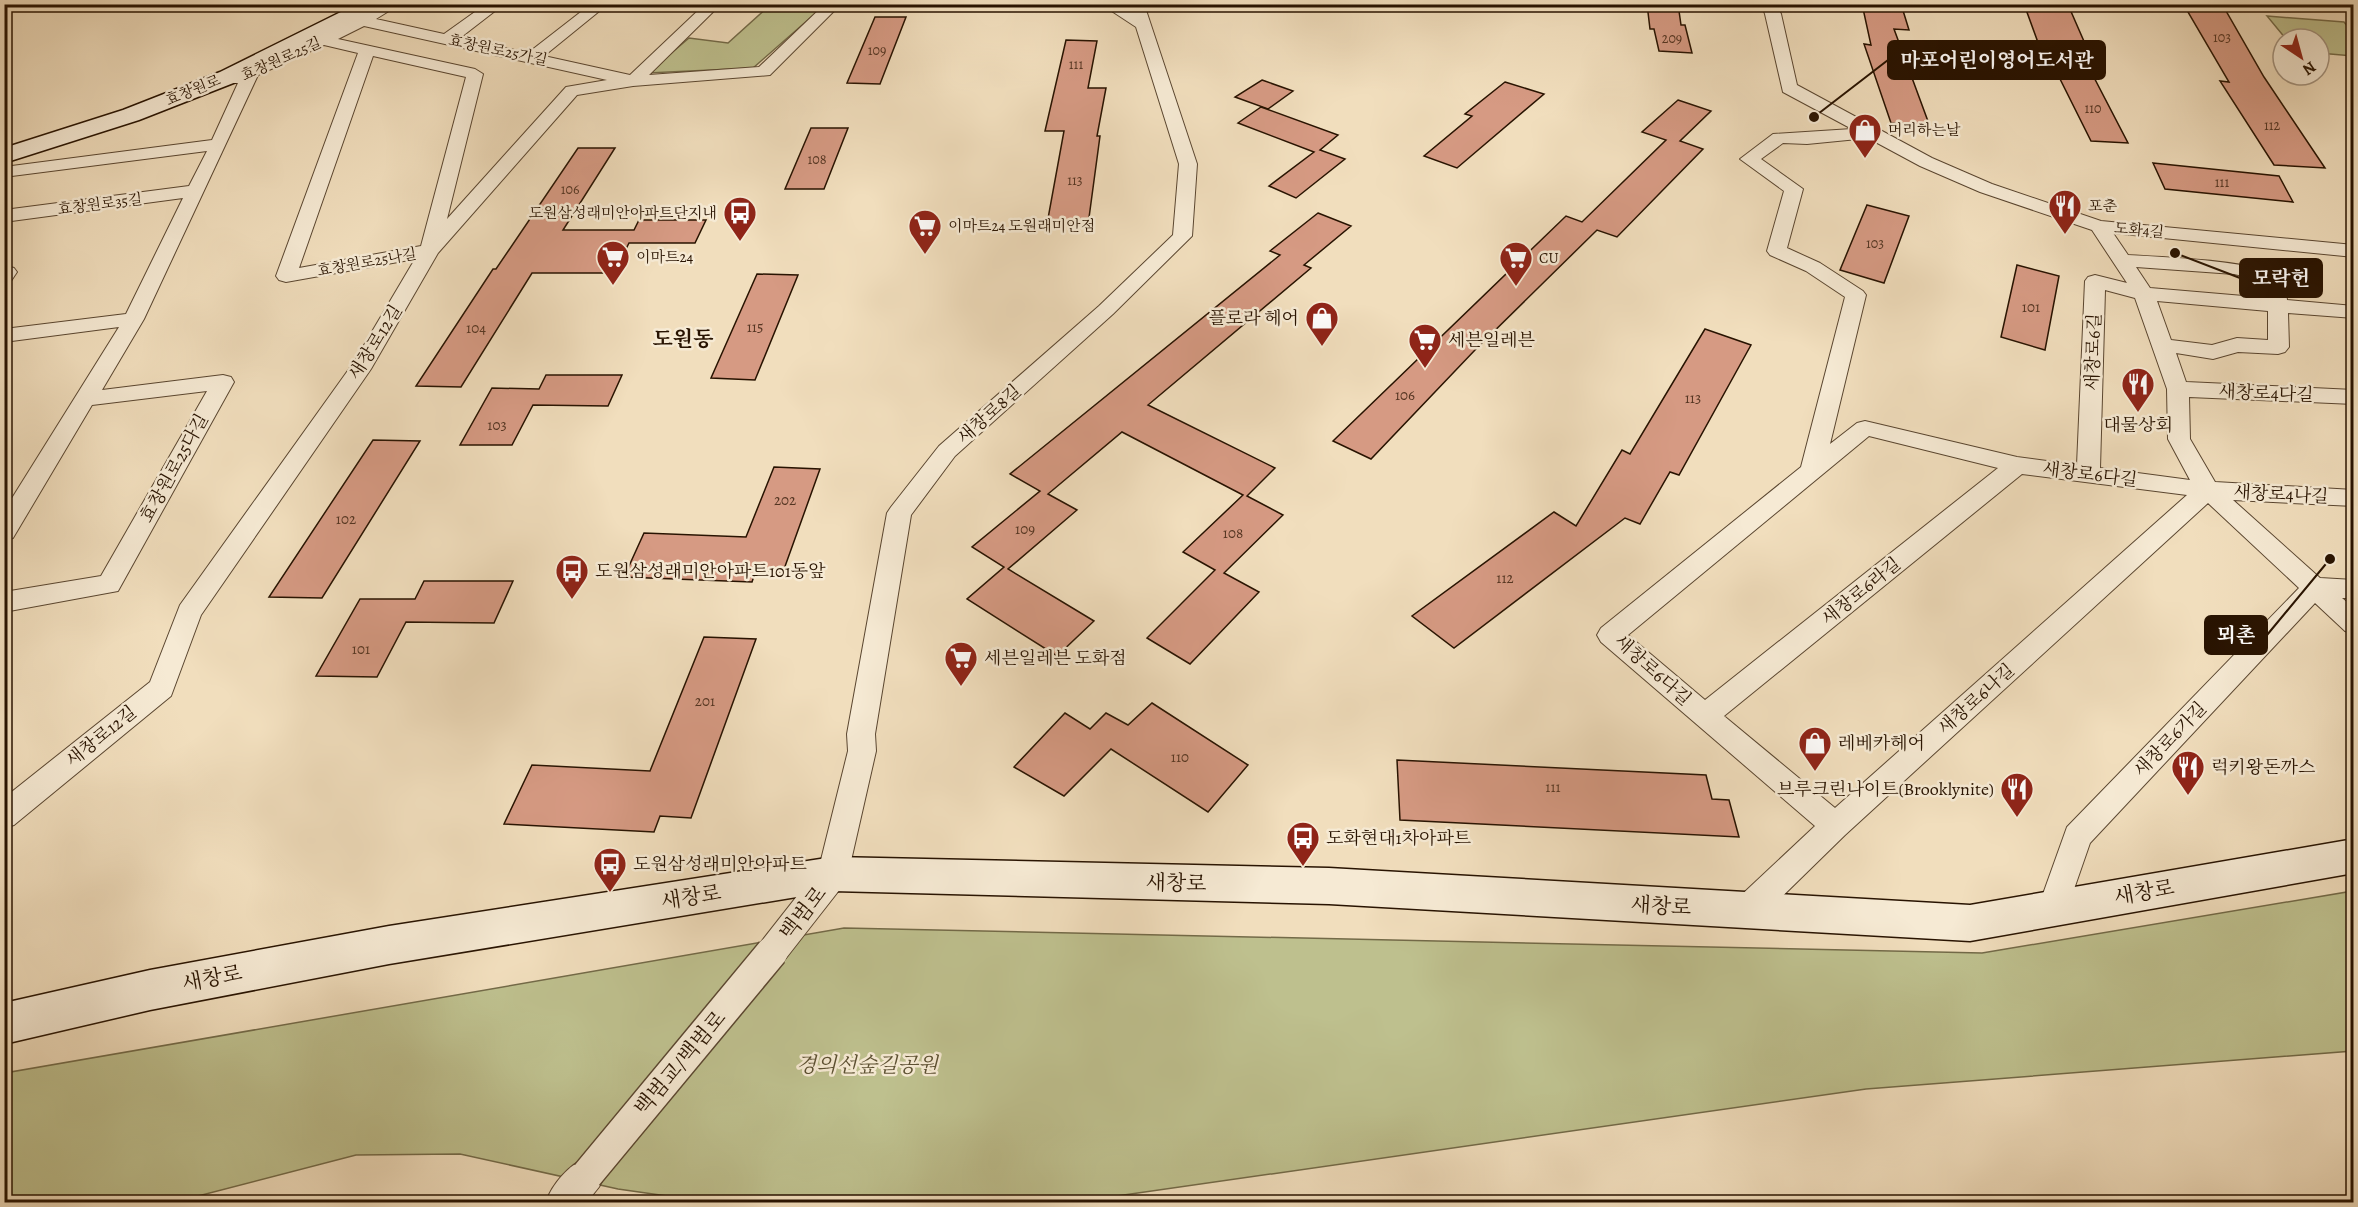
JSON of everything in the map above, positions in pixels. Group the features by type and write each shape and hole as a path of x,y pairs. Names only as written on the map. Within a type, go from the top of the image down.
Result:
{"main road":[{"name":"효창원로","path":"4,156 131,115 228,77 368,13"},
{"name":"새창로","path":"4,1024 150,990 388,945 833,874 1329,886 1970,923 2354,856"}],"street":[{"name":"효창원로25길","path":"131,115 167,108 250,74 323,40 368,13 393,4"},
{"path":"448,39 497,4"},
{"path":"533,57 601,4"},
{"path":"633,81 714,4"},
{"name":"새창로12길","path":"4,816 16,797 161,688 189,612 363,364 430,250 572,91 633,81 764,72 834,4"},
{"path":"1108,4 1140,15"},
{"name":"도화4길","path":"1768,4 1773,14 1789,88 1926,162 1986,188 2099,226 2354,251"},
{"name":"효창원로25가길","path":"368,13 448,39 633,81"},
{"name":"새창로8길","path":"833,874 862,752 861,734 899,513 947,451 1106,309 1182,236 1188,164 1140,15"},
{"name":"효창원로25나길","path":"323,40 475,74 430,250 286,276 367,50"},
{"path":"4,532 134,319 219,144 250,74"},
{"path":"1812,471 1856,296 1813,267 1777,251 1794,189 1749,159 1779,138 1807,139 1872,132"},
{"path":"4,172 219,144"},
{"name":"효창원로35길","path":"4,216 196,191"},
{"path":"2099,226 2144,294 2178,389 2179,438 2208,490 2354,624"},
{"path":"2121,260 2234,268 2274,278 2278,306 2278,347 2236,345 2213,352 2163,345"},
{"name":"새창로6길","path":"2088,474 2095,281 2144,294"},
{"path":"2144,294 2354,312"},
{"path":"4,336 134,319"},
{"name":"효창원로25다길","path":"4,602 109,584 223,382 85,399"},
{"name":"새창로4다길","path":"2178,389 2354,397"},
{"name":"새창로6다길","path":"1835,826 1610,635 1864,428 2017,465 2208,490"},
{"name":"새창로6라길","path":"1705,716 2017,465"},
{"name":"새창로4나길","path":"2208,490 2354,498"},
{"name":"새창로6나길","path":"1746,911 1835,826 2208,490"},
{"path":"2315,587 2354,589"},
{"name":"새창로6가길","path":"2053,908 2077,836 2315,587"},
{"name":"백범로","path":"772,952 833,874"},
{"name":"백범교/백범로","path":"564,1203 772,952"}],"green space":[{"path":"770,5 825,5 753,68 648,73 689,38 728,43"},
{"path":"2267,16 2344,22 2353,33 2353,56 2331,54 2331,27 2276,27"},
{"name":"경의선숲길공원","path":"2353,891 2353,1051 1866,1089 1075,1202 709,1202 618,1189 460,1154 356,1155 175,1202 5,1202 5,1073 844,928 1982,953"}],"building":[{"path":"1647,4 1678,4 1681,25 1685,25 1692,53 1659,51 1654,29 1650,29"},
{"path":"1862,4 1901,4 1909,30 1894,29 1929,124 1891,123 1864,44 1871,45"},
{"path":"2024,4 2069,7 2093,62 2086,62 2128,143 2091,141 2050,59 2044,59"},
{"path":"2185,7 2226,11 2264,77 2325,168 2274,165 2220,81 2229,82"},
{"path":"875,17 906,17 880,84 847,83"},
{"path":"1066,40 1097,41 1088,88 1106,88 1097,136 1100,136 1088,225 1047,224 1064,131 1045,131"},
{"path":"1262,80 1293,91 1268,109 1235,97"},
{"path":"1505,82 1544,94 1457,168 1424,156 1472,116 1465,114"},
{"path":"1678,100 1711,111 1680,141 1703,149 1617,237 1597,230 1475,350 1371,459 1333,441 1566,216 1582,222 1666,140 1642,132"},
{"path":"1261,107 1338,135 1320,150 1345,159 1296,198 1269,186 1314,152 1238,123"},
{"path":"811,128 848,128 824,189 785,189"},
{"path":"578,148 615,148 563,230 634,230 639,220 706,220 695,243 629,243 614,273 532,273 461,387 416,386 493,269 496,269"},
{"path":"2153,163 2279,176 2293,202 2165,189"},
{"path":"1867,205 1909,216 1884,283 1840,270"},
{"path":"1318,213 1351,226 1304,265 1311,268 1148,405 1275,468 1247,496 1283,515 1224,573 1259,592 1190,664 1147,638 1215,570 1183,552 1243,495 1122,432 1048,494 1077,510 1008,569 1094,621 1057,656 967,599 1004,567 972,547 1040,491 1010,474 1280,255 1270,251"},
{"path":"2017,265 2059,276 2045,350 2001,337"},
{"path":"757,274 798,275 755,380 711,378"},
{"path":"1705,329 1751,345 1679,475 1670,472 1640,524 1625,518 1454,648 1412,616 1554,512 1576,526 1622,450 1630,454"},
{"path":"546,375 622,375 608,406 533,405 512,445 460,445 492,388 539,389"},
{"path":"373,440 420,441 322,598 269,597"},
{"path":"774,467 820,469 783,572 756,570 752,582 624,577 644,533 746,537"},
{"path":"424,581 513,581 494,623 406,622 377,677 316,676 360,599 415,599"},
{"path":"704,637 756,639 691,818 660,816 654,832 504,824 532,765 650,771"},
{"path":"1152,703 1248,765 1208,812 1111,749 1064,796 1014,767 1065,713 1090,729 1106,713 1128,725"},
{"path":"1397,760 1706,775 1712,799 1729,800 1739,837 1400,820"}],"place":[{"name":"마포어린이영어도서관","path":"1814,117"},
{"name":"머리하는날","path":"1865,159"},
{"name":"포춘","path":"2065,235"},
{"name":"도원삼성래미안아파트단지내","path":"740,242"},
{"name":"모락헌","path":"2175,253"},
{"name":"이마트24 도원래미안점","path":"925,255"},
{"name":"이마트24","path":"613,286"},
{"name":"CU","path":"1516,287"},
{"name":"플로라 헤어","path":"1322,347"},
{"name":"세븐일레븐","path":"1425,369"},
{"name":"대물상회","path":"2138,413"},
{"name":"뫼촌","path":"2330,559"},
{"name":"도원삼성래미안아파트101동앞","path":"572,600"},
{"name":"세븐일레븐 도화점","path":"961,687"},
{"name":"레베카헤어","path":"1815,772"},
{"name":"럭키왕돈까스","path":"2188,796"},
{"name":"브루크린나이트(Brooklynite)","path":"2017,818"},
{"name":"도화현대1차아파트","path":"1303,867"},
{"name":"도원삼성래미안아파트","path":"610,893"}],"district":[{"name":"도원동","path":"683,339"}]}
